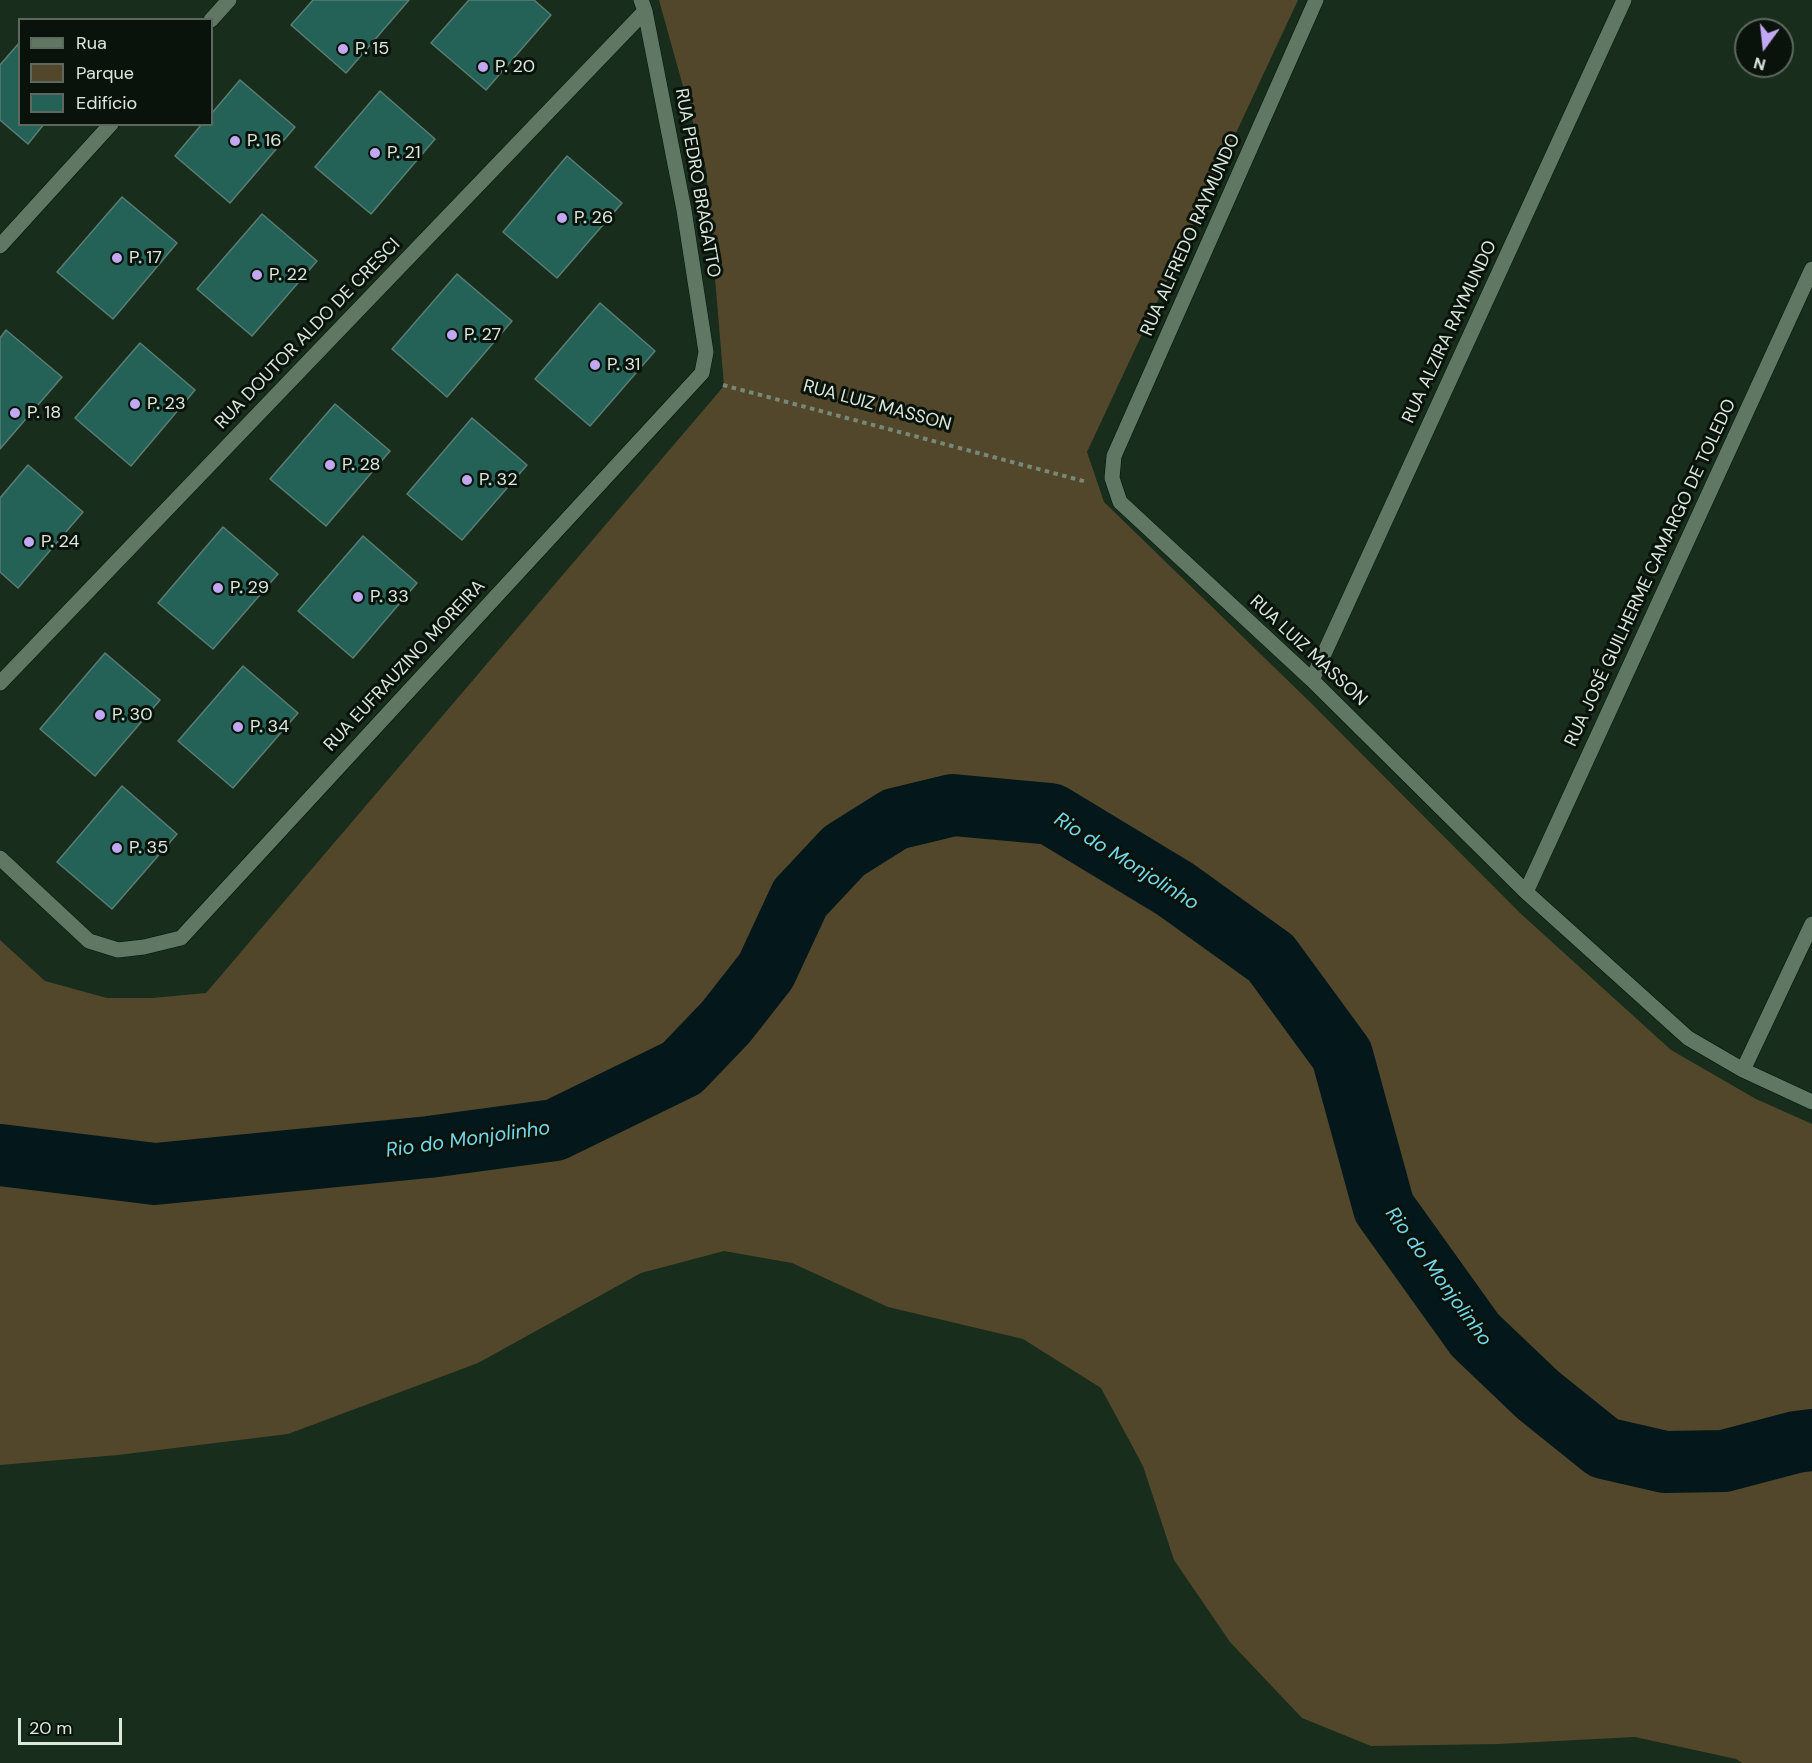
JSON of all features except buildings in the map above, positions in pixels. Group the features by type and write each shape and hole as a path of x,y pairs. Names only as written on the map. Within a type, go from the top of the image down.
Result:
{"street":[{"path":"213,18 229,0"},
{"name":"RUA ALFREDO RAYMUNDO","path":"1114,489 1112,478 1114,456 1316,0"},
{"name":"RUA ALZIRA RAYMUNDO","path":"1312,680 1624,0"},
{"name":"RUA PEDRO BRAGATTO","path":"643,5 684,210 705,340 706,352 702,373"},
{"name":"RUA DOUTOR ALDO DE CRESCI","path":"0,683 643,5"},
{"path":"0,246 109,126"},
{"name":"RUA JOSÉ GUILHERME CAMARGO DE TOLEDO","path":"1526,892 1812,269"},
{"name":"RUA EUFRAUZINO MOREIRA","path":"0,858 89,941 118,950 182,938 702,373"},
{"name":"RUA LUIZ MASSON","path":"1114,489 1120,502 1312,680 1526,892 1688,1038 1743,1070 1812,1102"},
{"path":"1743,1070 1812,924"}],"path":[{"name":"RUA LUIZ MASSON","path":"702,373 724,386 1114,489"}],"green space":[{"path":"659,0 1298,0 1087,452 1104,502 1312,704 1520,913 1671,1050 1756,1099 1812,1124 1812,1763 1742,1763 1736,1759 1635,1737 1498,1744 1371,1746 1302,1718 1230,1642 1174,1560 1143,1466 1101,1388 1023,1339 888,1307 792,1263 724,1251 641,1273 478,1363 288,1434 118,1455 0,1465 0,940 45,981 107,998 152,998 206,993 724,386 706,169"}],"waterway":[{"name":"Rio do Monjolinho","path":"0,1155 155,1174 429,1147 555,1130 682,1068 726,1022 766,971 800,898 844,851 895,819 953,805 1051,814 1175,889 1271,958 1342,1055 1384,1208 1475,1335 1538,1395 1604,1448 1665,1462 1724,1461 1812,1440"}],"place":[{"name":"P. 15","path":"343,49"},
{"name":"P. 20","path":"483,67"},
{"name":"P. 16","path":"235,141"},
{"name":"P. 21","path":"375,153"},
{"name":"P. 26","path":"562,218"},
{"name":"P. 17","path":"117,258"},
{"name":"P. 22","path":"257,275"},
{"name":"P. 27","path":"452,335"},
{"name":"P. 31","path":"595,365"},
{"name":"P. 23","path":"135,404"},
{"name":"P. 18","path":"15,413"},
{"name":"P. 28","path":"330,465"},
{"name":"P. 32","path":"467,480"},
{"name":"P. 24","path":"29,542"},
{"name":"P. 29","path":"218,588"},
{"name":"P. 33","path":"358,597"},
{"name":"P. 30","path":"100,715"},
{"name":"P. 34","path":"238,727"},
{"name":"P. 35","path":"117,848"}]}
